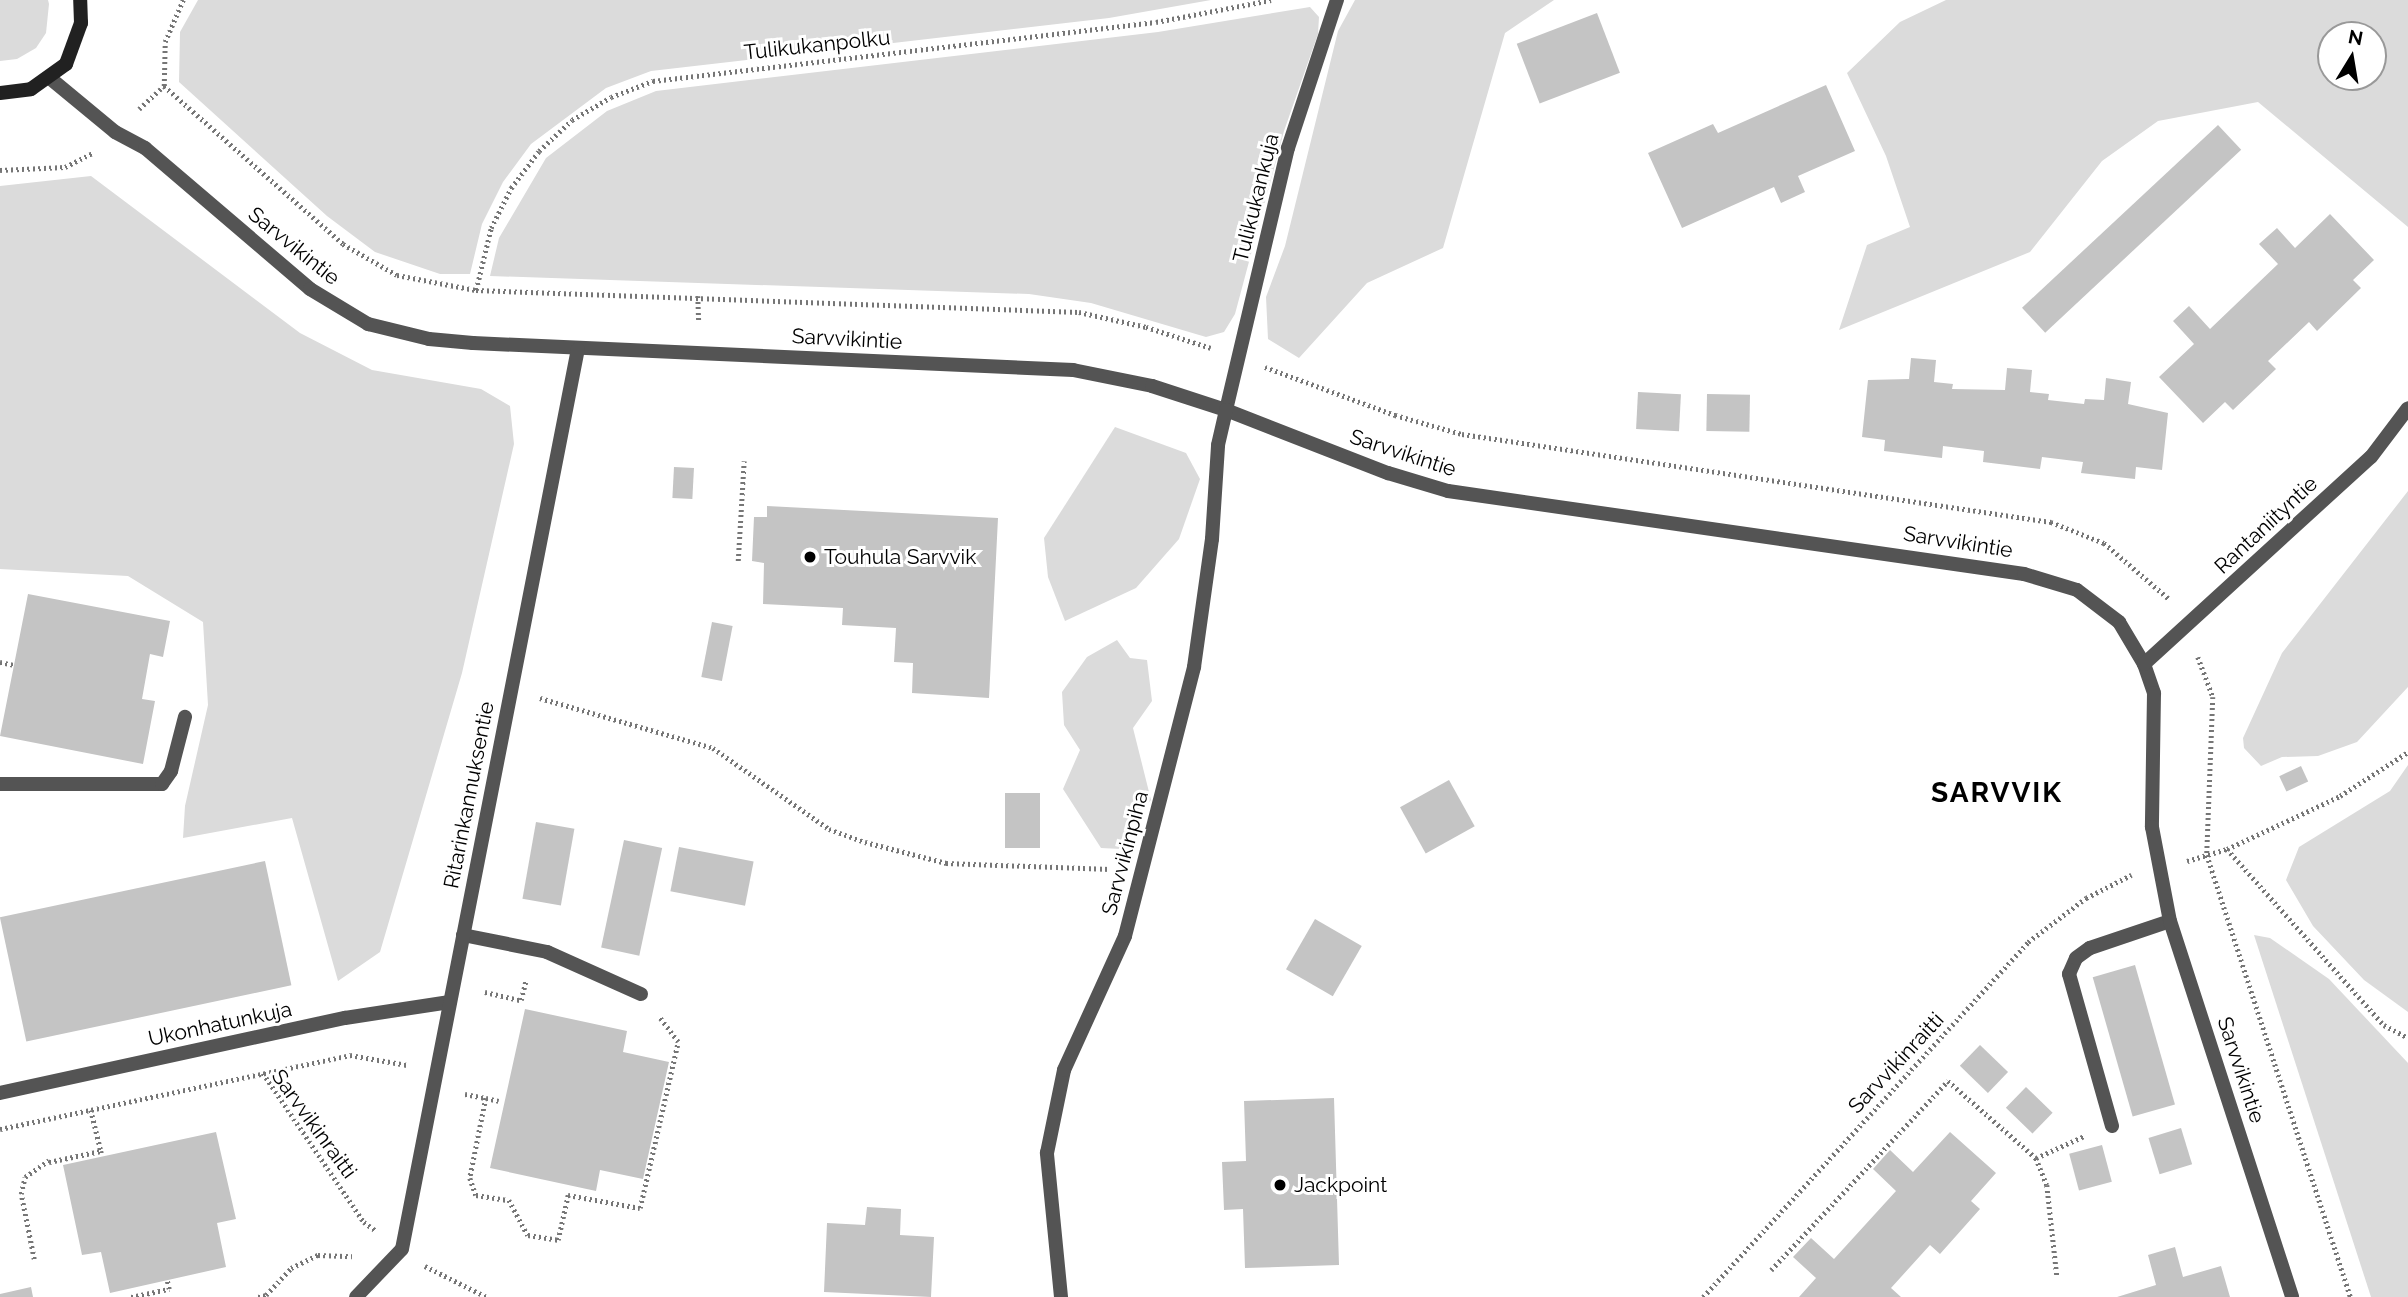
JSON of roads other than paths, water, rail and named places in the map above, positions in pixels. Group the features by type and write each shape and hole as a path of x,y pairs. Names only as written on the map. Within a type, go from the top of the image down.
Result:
{"main road":[{"path":"0,93 31,89 51,79 77,44 80,0"}],"street":[{"name":"Tulikukankuja","path":"1226,410 1288,148 1337,0"},
{"name":"Sarvvikintie","path":"51,79 115,132 145,148 310,289 368,324 429,339 578,349 1073,370 1152,386 1226,410 1388,473 1448,491 2024,574 2077,590 2119,622 2144,664 2154,693 2156,726 2152,827 2170,921 2292,1297"},
{"name":"Ritarinkannuksentie","path":"356,1297 402,1249 578,349"},
{"name":"Rantaniityntie","path":"2144,664 2371,457 2408,408"},
{"name":"Sarvvikinpiha","path":"1061,1297 1046,1153 1064,1070 1108,980 1142,870 1194,667 1212,539 1218,445 1226,410"},
{"path":"0,784 162,784 171,771 185,716"},
{"path":"2112,1126 2069,974 2076,958 2090,948 2170,921"},
{"path":"463,935 547,951 641,994"},
{"name":"Ukonhatunkuja","path":"0,1093 345,1018 450,1002"}],"place":[{"name":"Touhula Sarvvik","path":"810,557"},
{"name":"Jackpoint","path":"1280,1185"}],"district":[{"name":"SARVVIK","path":"1997,793"}]}
